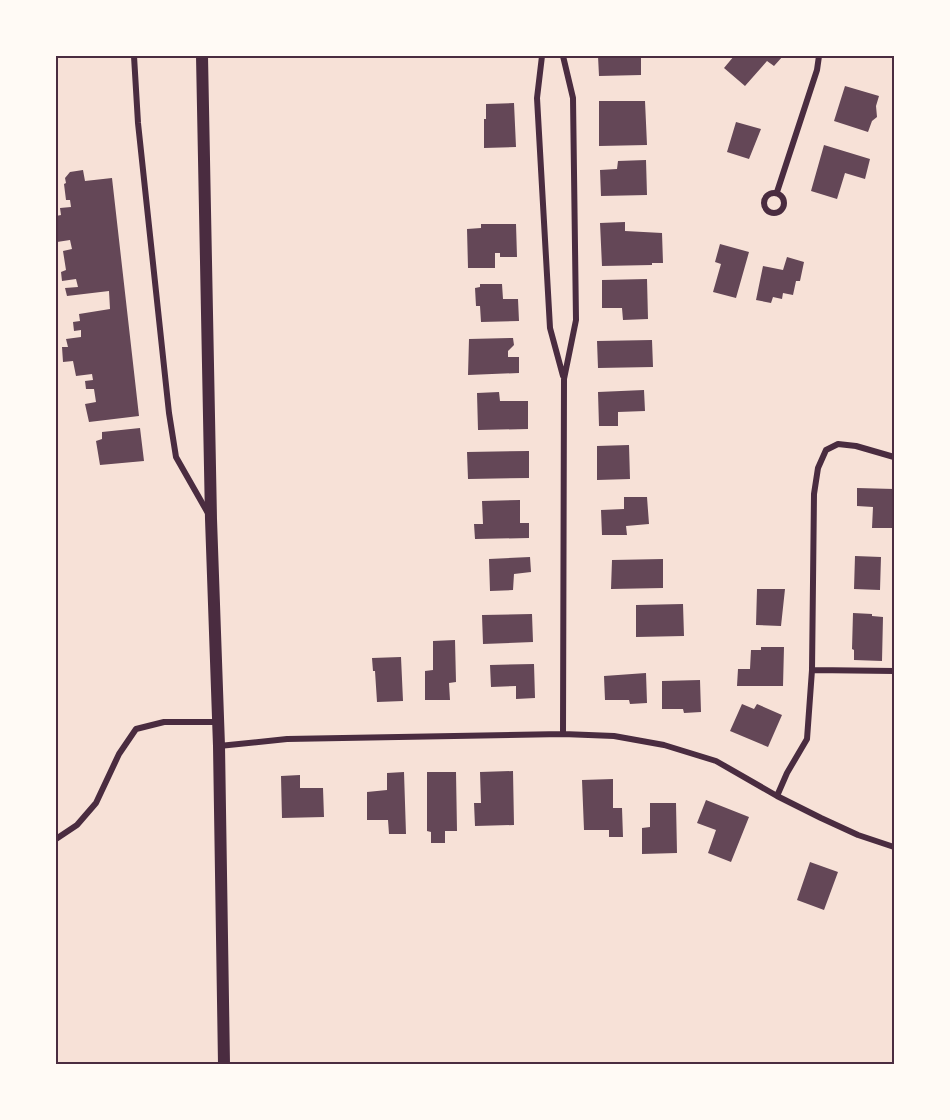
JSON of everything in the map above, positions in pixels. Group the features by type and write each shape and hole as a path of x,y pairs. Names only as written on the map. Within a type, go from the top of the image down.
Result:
{"main road":[{"path":"202,56 225,1065"}],"street":[{"path":"134,56 138,123 176,457 211,519"},
{"path":"542,56 537,98 550,328 564,379"},
{"path":"563,56 573,98 576,320 564,379 563,734"},
{"path":"777,192 817,70 819,56"},
{"path":"777,796 807,738 812,670 814,494 818,468 826,450 838,444 856,446 894,457"},
{"path":"812,670 894,671"},
{"path":"56,839 77,825 96,803 119,754 136,729 164,722 218,722"},
{"path":"219,746 287,739 563,734 614,736 664,745 716,761 777,796 858,835 894,847"}],"building":[{"path":"598,56 641,56 641,75 599,76"},
{"path":"734,56 783,56 774,66 767,61 745,86 724,68"},
{"path":"845,86 879,96 876,106 877,117 872,121 868,132 834,121"},
{"path":"599,101 645,101 647,145 599,146"},
{"path":"514,103 516,147 484,148 486,104"},
{"path":"736,122 761,129 749,159 727,152"},
{"path":"824,145 870,159 865,179 845,173 837,199 811,191"},
{"path":"646,160 647,195 601,196 600,170 617,169 618,161"},
{"path":"83,170 85,181 112,178 139,416 89,422 85,404 96,402 94,389 86,389 85,381 93,380 92,374 76,376 73,361 63,362 62,347 68,347 66,339 81,337 81,330 74,331 73,322 80,321 79,314 110,309 109,291 67,296 65,288 78,287 76,279 62,281 61,272 66,270 63,251 72,249 70,240 57,242 56,216 61,215 60,208 71,207 70,200 66,200 65,178 70,172"},
{"path":"625,222 625,231 662,233 663,263 602,266 600,223"},
{"path":"481,224 516,224 517,257 500,257 500,253 495,253 495,268 468,268 467,229 481,228"},
{"path":"720,244 749,252 736,298 713,292 721,264 715,262"},
{"path":"787,257 804,262 800,281 796,281 793,295 783,293 782,299 773,297 771,303 756,300 763,266 783,270"},
{"path":"647,279 648,319 623,320 622,308 602,308 602,280"},
{"path":"480,284 502,284 503,299 518,299 519,321 481,322 480,306 476,306 475,288 480,287"},
{"path":"513,338 514,345 508,351 508,357 519,357 519,373 468,375 469,339"},
{"path":"652,340 653,367 598,368 597,341"},
{"path":"644,390 645,411 618,412 618,426 599,426 598,392"},
{"path":"499,392 500,401 528,401 528,429 478,430 477,393"},
{"path":"140,428 144,461 100,465 96,441 102,439 102,432"},
{"path":"629,445 630,479 597,480 597,446"},
{"path":"529,451 529,478 468,479 467,452"},
{"path":"857,488 894,489 894,528 872,528 873,507 857,506"},
{"path":"624,497 647,497 649,524 626,526 627,535 602,535 601,510 624,509"},
{"path":"520,500 520,523 529,523 529,538 475,539 474,524 483,524 482,501"},
{"path":"855,556 881,557 880,590 854,589"},
{"path":"530,557 531,572 514,574 513,590 490,591 489,559"},
{"path":"663,559 663,588 611,589 612,560"},
{"path":"757,589 785,589 781,626 756,625"},
{"path":"683,604 684,636 636,637 636,605"},
{"path":"853,613 883,617 882,661 854,660"},
{"path":"532,614 533,642 483,644 482,615"},
{"path":"455,640 456,682 449,683 450,700 425,700 425,671 433,670 433,641"},
{"path":"761,647 784,647 783,686 737,686 738,669 750,669 751,650 761,650"},
{"path":"401,657 403,701 377,702 372,658"},
{"path":"534,664 535,698 516,699 516,686 491,687 490,665"},
{"path":"646,673 647,703 630,704 629,700 605,700 604,676"},
{"path":"700,680 701,712 684,713 683,709 662,709 662,681"},
{"path":"742,704 754,709 757,704 782,715 768,747 730,731"},
{"path":"513,771 514,825 475,826 474,803 481,803 480,772"},
{"path":"404,772 406,834 389,834 388,820 367,820 367,792 387,790 387,773"},
{"path":"427,772 456,772 457,831 445,831 445,843 431,843 431,832 427,831"},
{"path":"300,775 300,788 323,788 324,817 282,818 281,776"},
{"path":"613,779 613,808 622,808 623,837 609,837 609,830 584,830 582,780"},
{"path":"706,800 749,817 731,862 708,853 716,830 697,823"},
{"path":"650,803 676,803 677,853 642,854 642,828 650,827"},
{"path":"810,862 838,872 824,910 797,900"}]}
